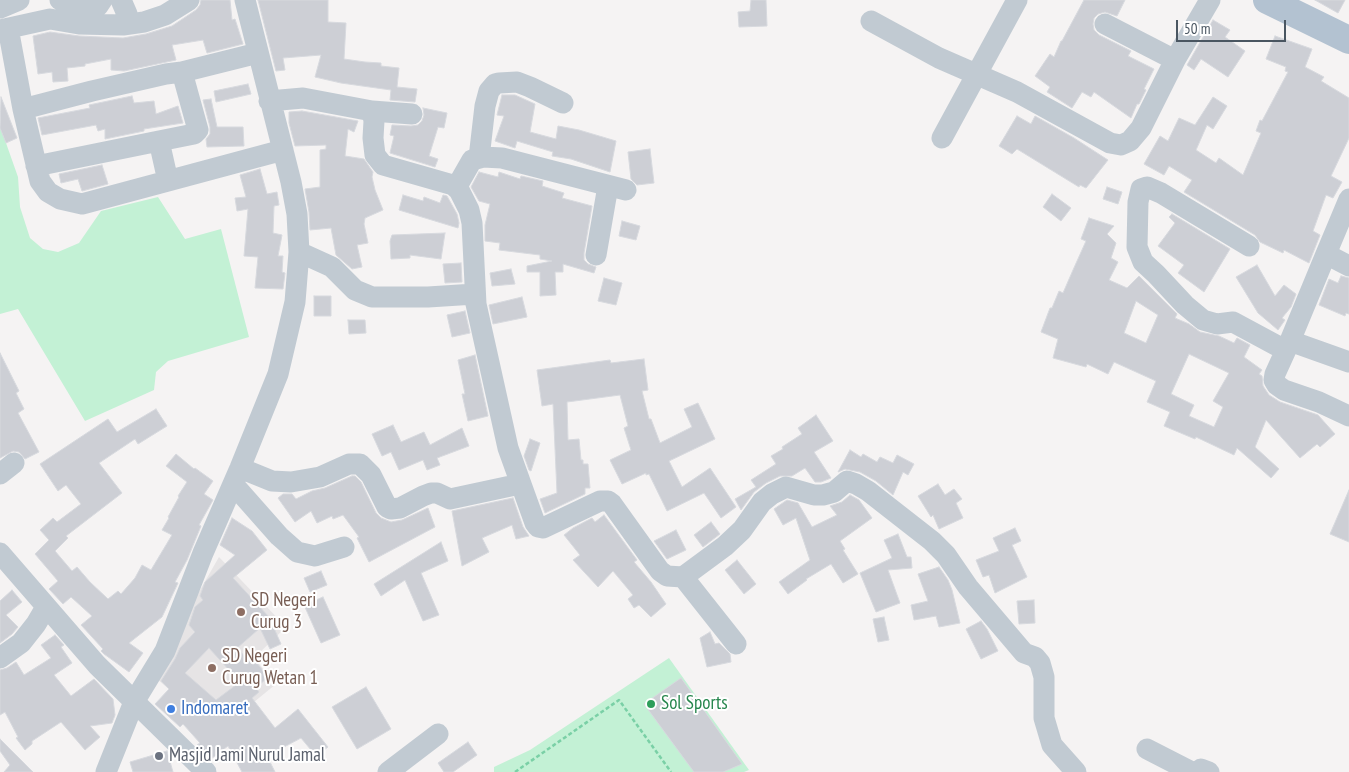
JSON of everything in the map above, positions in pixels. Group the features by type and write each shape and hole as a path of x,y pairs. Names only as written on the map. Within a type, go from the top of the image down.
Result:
{"main road":[{"path":"1267,0 1349,40"}],"street":[{"path":"0,8 19,0"},
{"path":"60,0 87,7 98,6 102,0"},
{"path":"189,0 165,15 144,22 123,25 79,24 50,19 4,29 40,181 48,192 60,199 82,204 283,150"},
{"path":"106,772 134,702 165,651 203,553 278,374 295,302 299,252 297,214 291,182 245,0"},
{"path":"942,138 1017,0"},
{"path":"871,20 940,58 1018,92 1110,143 1121,146 1130,141 1141,128 1174,60 1210,0"},
{"path":"1105,24 1174,60"},
{"path":"23,110 110,87 182,72 258,53"},
{"path":"36,166 194,134 198,130 182,72"},
{"path":"479,158 485,106 489,91 495,84 517,82 563,103"},
{"path":"269,101 303,98 372,111 412,114"},
{"path":"372,111 375,155 383,165 456,188 459,190 469,210 472,223 474,294 508,448 535,523 543,528 600,501 608,501 660,571 667,576 683,577 726,546 742,530 755,510 772,494 786,487 823,496 834,492 847,481 856,484 868,491 932,541 946,555 968,587 1024,653 1035,657 1040,662 1044,677 1044,718 1052,745 1076,772"},
{"path":"160,141 168,181"},
{"path":"456,188 472,160 479,158 502,158 617,188 596,255"},
{"path":"1249,246 1161,193 1147,187 1141,189 1138,202 1137,247 1143,262 1185,305 1203,320 1217,324 1234,322 1288,346 1349,362"},
{"path":"1349,199 1274,380 1284,390 1319,402 1349,416"},
{"path":"299,252 332,267 355,290 372,297 428,297 474,294"},
{"path":"1326,254 1349,266"},
{"path":"236,476 291,482 320,477 349,464 360,464 371,475 387,507 391,510 400,508 431,493 437,493 450,499 520,484"},
{"path":"236,476 279,536 294,550 301,554 315,556 344,547"},
{"path":"0,553 97,665 206,772"},
{"path":"683,577 736,644"},
{"path":"0,658 20,643 36,624 46,607"},
{"path":"388,772 438,734"},
{"path":"1147,749 1192,772"},
{"path":"1198,772 1201,769 1209,772"}],"path":[{"path":"515,772 619,700 671,772"}],"shaded area":[{"name":"SD Negeri Curug Wetan 1","path":"219,557 286,627 254,658 276,684 215,734 199,715 157,679 196,597"}],"green space":[{"path":"0,126 18,177 20,207 30,238 43,249 58,252 79,243 101,211 158,197 185,239 221,229 249,337 168,361 156,372 154,390 85,421 18,309 0,314"},
{"name":"Sol Sports","path":"669,658 749,770 744,772 494,772 494,767 530,750"}],"building":[{"path":"201,0 230,0 232,20 235,19 243,44 207,53 203,40 172,45 176,60 124,71 111,70 111,59 85,64 85,66 67,68 68,81 53,82 52,72 38,74 33,36 50,32 79,36 123,38 146,34 172,26 196,10"},
{"path":"258,0 328,0 328,22 346,23 344,59 381,63 381,66 399,68 397,87 417,89 415,102 390,100 391,90 341,83 315,77 321,55 283,58 285,70 276,71"},
{"path":"751,0 766,0 767,26 739,27 738,12 750,11"},
{"path":"1084,0 1125,0 1117,16 1105,12 1098,14 1094,18 1094,30 1099,35 1131,51 1128,56 1154,69 1144,89 1146,90 1131,118 1094,92 1091,97 1082,92 1072,108 1047,92 1050,87 1035,76 1050,54 1054,57"},
{"path":"1315,0 1345,0 1338,13"},
{"path":"1213,20 1230,30 1225,37 1245,51 1228,77 1201,59 1194,70 1187,65"},
{"path":"1275,36 1312,49 1305,67 1324,77 1321,81 1349,98 1349,138 1331,176 1342,182 1333,198 1326,195 1313,231 1320,235 1309,263 1284,250 1283,253 1260,242 1255,235 1184,192 1192,180 1169,166 1164,175 1144,164 1160,136 1168,141 1179,118 1195,125 1213,97 1227,106 1213,129 1207,125 1196,150 1216,163 1219,158 1243,175 1261,133 1256,131 1260,120 1262,121 1288,72 1285,71 1286,67 1266,59"},
{"path":"248,84 251,94 216,102 214,91"},
{"path":"502,95 515,95 535,104 530,132 556,139 558,126 616,141 610,172 571,159 552,156 553,152 517,141 515,148 495,141 504,116 497,115"},
{"path":"132,96 134,103 154,101 156,114 178,106 183,123 144,129 144,131 105,139 105,129 98,131 96,125 42,135 38,118 90,108 89,105"},
{"path":"1,97 17,138 6,143 0,128"},
{"path":"211,99 217,127 243,127 244,146 207,147 206,139 210,134 210,127 203,100"},
{"path":"423,108 447,113 444,128 438,127 429,156 438,159 435,167 390,153 394,136 390,135 392,125 418,125 424,115"},
{"path":"302,111 358,121 354,132 348,129 345,156 364,159 373,172 372,177 375,190 383,210 365,218 364,224 368,243 357,245 362,267 352,269 336,255 331,228 310,230 305,189 320,187 320,150 326,149 326,145 295,146 289,123 289,112"},
{"path":"1017,116 1031,124 1035,116 1108,160 1086,188 1080,185 1079,187 1017,149 1012,154 999,146"},
{"path":"650,149 654,183 637,185 631,179 628,152"},
{"path":"102,165 108,184 82,191 78,179 61,183 59,174"},
{"path":"260,169 267,194 277,192 279,205 274,206 273,233 282,235 278,256 283,256 282,272 285,273 283,289 255,288 258,257 244,256 248,209 237,211 235,198 246,197 240,175"},
{"path":"479,172 498,177 499,172 520,179 521,176 543,181 542,186 564,193 562,198 592,206 584,260 596,267 594,273 563,264 563,272 555,272 556,295 540,296 540,272 527,272 527,266 552,261 540,259 540,255 499,250 500,243 485,241 485,225 490,204 479,201 471,187"},
{"path":"1107,187 1122,192 1118,204 1103,199"},
{"path":"1052,194 1071,208 1061,221 1043,207"},
{"path":"403,195 423,201 424,197 440,203 443,195 447,196 457,214 458,228 399,210"},
{"path":"1172,214 1230,249 1204,292 1178,273 1184,265 1158,246 1175,223 1169,217"},
{"path":"1089,218 1114,226 1107,234 1116,243 1111,258 1118,262 1109,280 1127,288 1139,276 1177,314 1175,318 1189,324 1200,332 1219,336 1234,343 1237,338 1250,345 1244,357 1262,370 1259,374 1262,376 1263,386 1269,395 1280,402 1318,415 1335,434 1320,447 1317,444 1300,458 1266,420 1255,447 1279,469 1271,478 1237,448 1234,455 1196,437 1195,439 1164,426 1170,412 1147,402 1156,381 1114,362 1108,374 1087,364 1086,367 1053,358 1058,339 1041,332 1050,308 1052,308 1059,291 1063,293 1086,241 1081,239","holes":["1136,301 1158,315 1146,343 1124,333","1189,354 1229,373 1213,401 1223,407 1214,427 1189,416 1194,405 1171,394"]},
{"path":"622,221 640,226 636,240 619,236"},
{"path":"445,233 441,259 410,255 410,258 391,259 390,241 392,235"},
{"path":"461,263 462,282 445,283 443,264"},
{"path":"1257,265 1275,296 1284,285 1296,294 1291,307 1282,318 1285,320 1278,330 1258,313 1236,277"},
{"path":"511,269 515,284 492,286 490,273"},
{"path":"1341,276 1349,278 1349,314 1346,313 1345,316 1319,305 1329,279 1338,283"},
{"path":"604,278 622,283 616,305 598,301"},
{"path":"314,296 331,296 331,316 314,316"},
{"path":"522,297 527,317 493,324 489,305"},
{"path":"465,311 470,333 452,337 447,315"},
{"path":"348,320 365,320 366,333 349,334"},
{"path":"0,353 19,391 16,393 24,409 18,413 39,452 25,459 19,452 13,451 0,458"},
{"path":"475,355 488,416 468,421 462,394 465,394 458,360"},
{"path":"644,359 648,390 642,391 649,419 651,419 660,443 692,427 684,409 698,403 715,439 669,461 682,487 710,468 736,507 721,518 704,493 667,511 649,474 646,475 646,473 622,484 610,460 631,450 624,428 628,426 620,395 567,402 568,440 579,439 581,460 583,460 583,464 588,464 590,488 585,488 585,494 545,513 540,499 557,493 553,404 542,406 537,370 610,360 611,363"},
{"path":"156,409 167,426 138,444 135,439 99,463 122,493 66,536 68,538 55,551 72,571 77,567 108,599 118,591 121,594 135,578 142,565 151,570 172,535 162,530 178,496 187,482 166,466 176,454 194,469 213,481 204,494 213,500 199,525 201,526 187,560 175,582 178,583 162,617 129,643 143,653 129,672 104,654 101,651 103,649 81,625 92,616 71,597 63,604 49,589 58,581 35,554 49,540 40,530 53,518 57,522 81,504 66,485 58,491 40,464 108,419 117,432"},
{"path":"816,415 833,441 814,452 831,478 815,482 805,468 792,476 780,476 754,492 741,510 735,499 756,487 751,480 776,464 771,456 802,434 798,428"},
{"path":"393,425 401,442 424,432 430,445 462,428 469,446 437,458 440,465 427,470 423,460 399,470 391,452 382,456 372,434"},
{"path":"530,439 540,443 531,471 524,456"},
{"path":"850,450 861,457 863,454 877,462 880,457 893,463 897,455 914,464 908,475 903,472 893,495 876,481 860,472 845,469 838,472"},
{"path":"355,476 361,482 376,513 381,518 391,522 402,520 428,508 435,527 369,562 357,538 359,537 343,515 333,519 332,516 317,523 311,511 295,522 278,498 283,494 292,494 296,499"},
{"path":"938,484 945,495 954,489 962,499 956,503 963,518 939,529 933,515 931,517 918,496"},
{"path":"1349,490 1349,542 1330,534"},
{"path":"850,495 859,500 872,518 840,541 845,549 843,550 858,574 843,583 831,564 806,579 788,594 779,582 810,560 796,518 783,525 774,509 787,500 798,503 812,527 837,515 830,506 842,502"},
{"path":"513,498 523,527 529,536 516,539 512,525 482,538 489,552 462,566 452,511"},
{"path":"604,515 637,560 634,562 666,604 651,617 639,605 634,608 628,599 633,595 613,571 598,587 573,560 580,555 564,535 592,518 595,522"},
{"path":"232,518 252,531 267,550 233,578 269,617 281,644 270,649 260,628 237,648 253,665 256,662 268,677 256,688 259,692 252,698 275,728 298,709 328,747 316,756 301,738 267,756 275,772 242,772 228,746 211,759 197,745 200,743 183,724 180,727 155,704 169,689 161,681 180,648 195,632 189,625 195,607 203,600 200,596 205,582 235,555 220,545","holes":["209,648 240,682 216,700 185,673"]},
{"path":"711,522 720,534 703,547 694,535"},
{"path":"1015,528 1021,541 1012,545 1027,577 995,593 989,575 983,577 976,560 999,551 993,538"},
{"path":"676,530 686,550 667,559 654,541"},
{"path":"898,534 907,557 911,557 912,568 888,570 900,603 876,612 860,573 892,558 884,540"},
{"path":"441,542 448,561 421,573 439,615 423,621 405,580 381,596 374,584"},
{"path":"737,560 756,584 744,594 725,570"},
{"path":"939,567 952,590 960,623 939,627 936,616 914,620 911,605 928,601 918,574"},
{"path":"321,571 327,585 310,592 304,578"},
{"path":"12,590 22,602 6,615 18,627 0,643 0,601"},
{"path":"323,597 340,635 321,643 304,605"},
{"path":"1034,600 1035,623 1019,624 1017,601"},
{"path":"884,617 889,640 878,642 873,619"},
{"path":"981,621 998,651 981,659 966,629"},
{"path":"710,632 715,644 719,643 730,654 731,662 707,667 700,638"},
{"path":"55,635 64,645 61,647 72,663 54,675 71,696 94,679 113,699 115,715 112,723 90,726 100,737 85,750 61,722 32,741 32,744 25,750 16,738 18,737 5,712 0,715 0,670 16,662 24,675 51,658 41,645"},
{"path":"681,678 742,764 723,772 694,772 644,704"},
{"path":"366,687 391,729 357,749 332,707"},
{"path":"0,739 33,772 4,772 10,765 0,751"},
{"path":"468,742 477,755 453,772 444,772 438,763"},
{"name":"Masjid Jami Nurul Jamal","path":"167,751 173,772 133,772 130,762"}],"place":[{"name":"SD Negeri Curug 3","path":"241,612"},
{"name":"SD Negeri Curug Wetan 1","path":"212,668"},
{"name":"Sol Sports","path":"651,704"},
{"name":"Indomaret","path":"171,709"},
{"name":"Masjid Jami Nurul Jamal","path":"159,756"}]}
